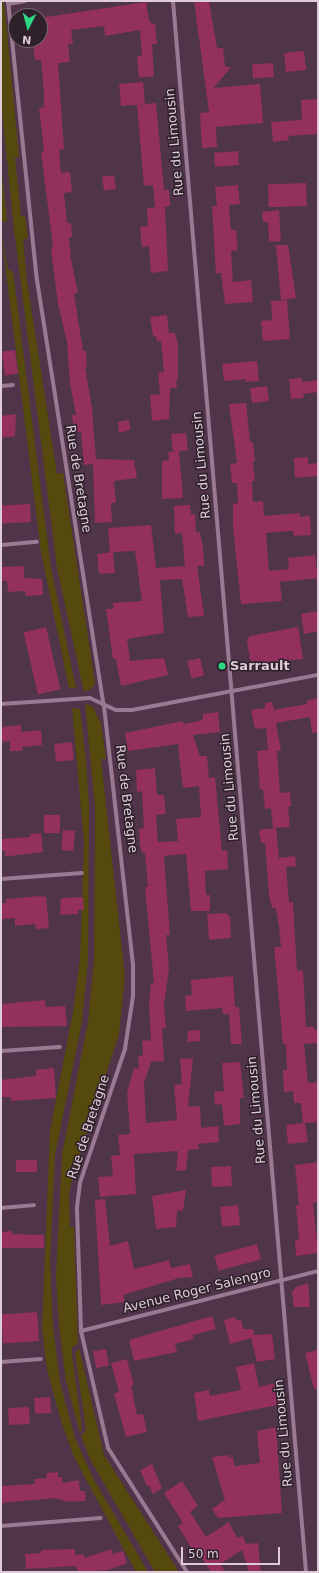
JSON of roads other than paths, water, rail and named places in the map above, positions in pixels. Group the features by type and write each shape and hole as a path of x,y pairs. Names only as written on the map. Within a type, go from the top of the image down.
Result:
{"street":[{"path":"8,2 25,1"},
{"name":"Rue du Limousin","path":"173,1 306,1572"},
{"name":"Rue de Bretagne","path":"8,2 36,280 104,706 124,866 134,979 125,1049 80,1183 77,1209 81,1331 108,1448 187,1572"},
{"path":"1,386 13,385"},
{"path":"1,545 37,542"},
{"path":"1,704 90,698 104,706 116,710 132,710 231,693 318,675"},
{"path":"1,879 82,873"},
{"path":"1,1052 60,1047"},
{"path":"1,1208 34,1205"},
{"name":"Avenue Roger Salengro","path":"81,1331 318,1270"},
{"path":"1,1362 41,1359"},
{"path":"1,1526 101,1518"}],"place":[{"name":"Sarrault","path":"222,666"}]}
